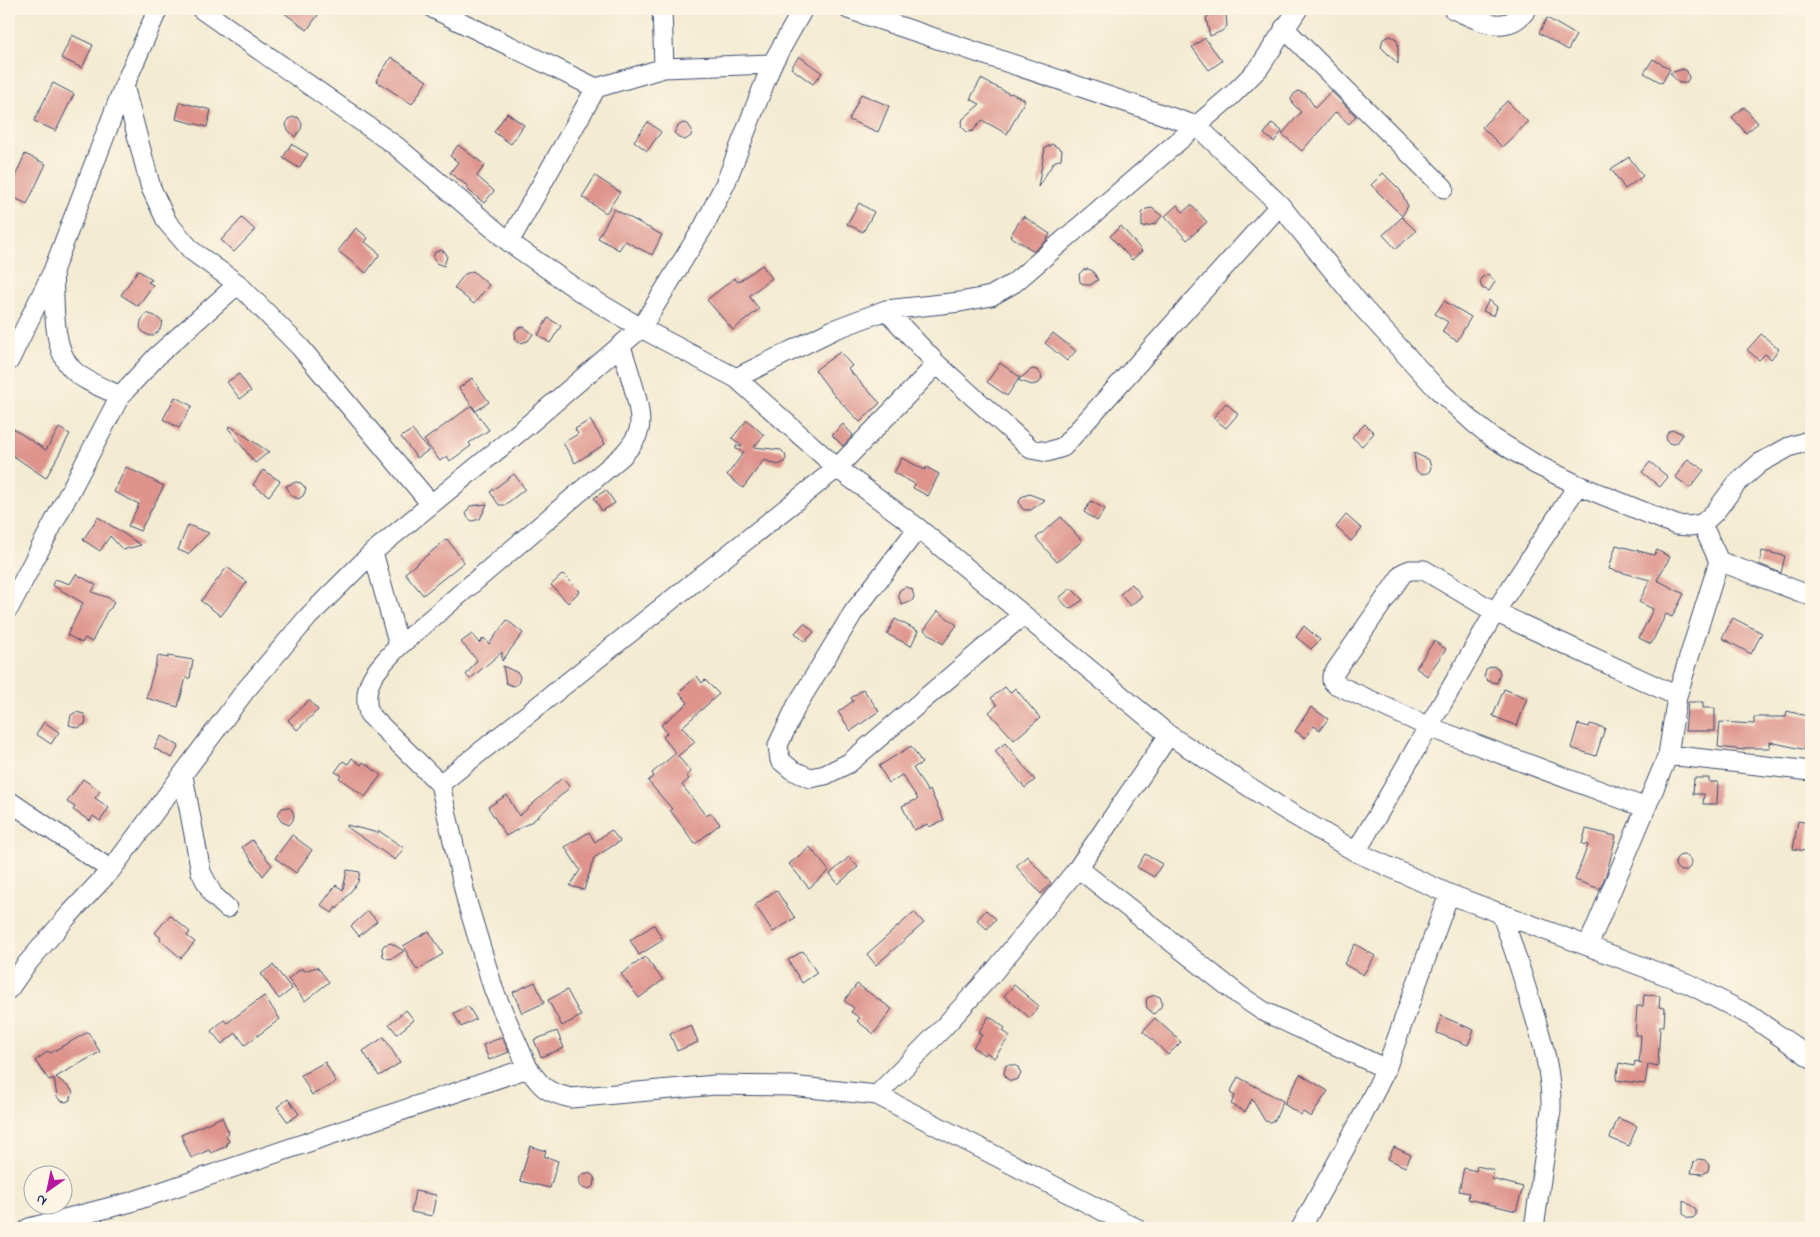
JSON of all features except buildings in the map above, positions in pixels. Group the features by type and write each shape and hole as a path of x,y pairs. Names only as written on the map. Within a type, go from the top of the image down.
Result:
{"street":[{"path":"9,361 53,271 124,86 158,9"},
{"path":"201,9 396,146 509,242 582,293 641,328 736,378 837,468 918,528 1169,735 1282,808 1356,852 1449,894 1689,984 1751,1016 1811,1058"},
{"path":"434,9 596,88 664,68 772,64"},
{"path":"662,9 664,68"},
{"path":"9,990 25,966 111,870 245,691 308,617 373,552 528,425 641,328 704,226 726,182 772,64 803,9"},
{"path":"848,9 1197,126 1280,205 1363,308 1436,388 1492,438 1535,464 1578,485 1676,525 1702,524 1715,512 1737,483 1760,463 1789,447 1811,440"},
{"path":"736,378 833,330 886,310 960,302 990,296 1014,283 1197,126 1258,68 1298,9"},
{"path":"1453,9 1490,24 1509,24 1520,18 1526,9"},
{"path":"1284,28 1444,188"},
{"path":"124,86 151,188 167,222 192,251 238,284 300,347 431,504"},
{"path":"509,242 596,88"},
{"path":"886,310 937,364 1031,449 1047,452 1063,447 1280,205"},
{"path":"53,271 57,332 61,353 72,370 92,383 120,396"},
{"path":"9,608 120,396 158,355 238,284"},
{"path":"621,346 641,415 639,430 633,443 622,456 399,646 376,671 368,686 365,701 369,714 440,784 467,902 494,991 528,1068 540,1085 553,1093 571,1098 716,1085 791,1086 876,1096 1100,1220 1136,1228"},
{"path":"440,784 837,468 937,364"},
{"path":"1356,852 1495,612 1578,485"},
{"path":"1588,946 1668,756 1677,696 1719,561 1702,524"},
{"path":"918,528 853,613 797,704 778,746 780,760 792,770 810,778 825,775 849,763 1023,615"},
{"path":"373,552 399,646"},
{"path":"1719,561 1811,596"},
{"path":"1646,808 1429,727 1335,684 1332,681 1332,676 1402,573 1410,570 1424,570 1495,612 1677,696"},
{"path":"876,1096 942,1030 992,974 1078,868 1169,735"},
{"path":"1668,756 1811,771"},
{"path":"183,776 201,872 214,895 227,908"},
{"path":"9,801 111,870"},
{"path":"1078,868 1239,995 1263,1011 1386,1069"},
{"path":"1301,1228 1361,1119 1386,1069 1449,894"},
{"path":"1501,913 1517,957 1546,1054 1552,1092 1534,1228"},
{"path":"30,1228 131,1202 528,1068"}]}
